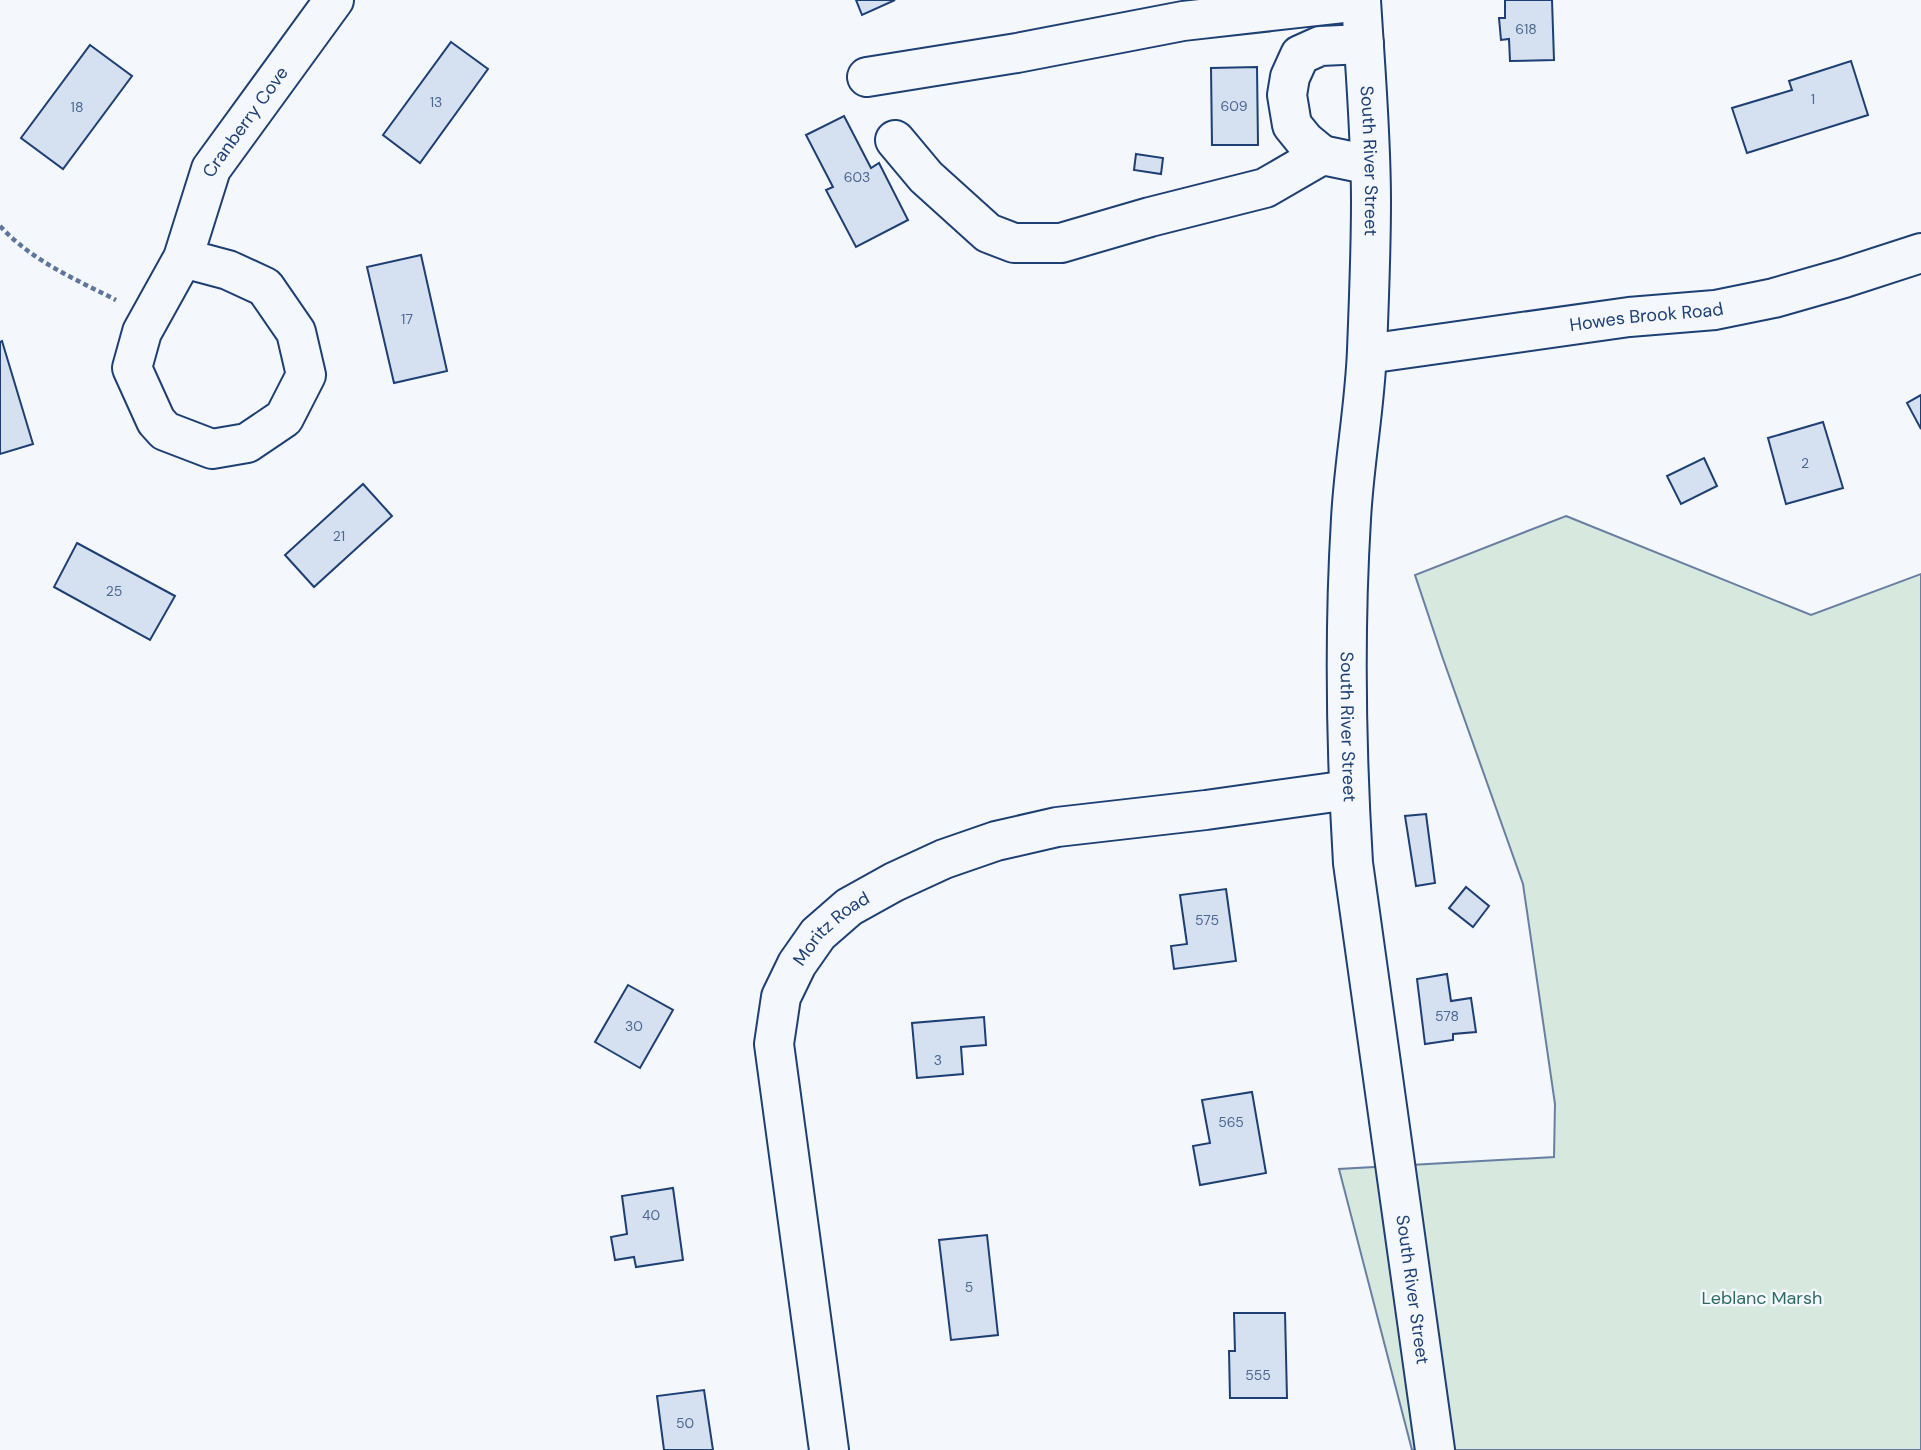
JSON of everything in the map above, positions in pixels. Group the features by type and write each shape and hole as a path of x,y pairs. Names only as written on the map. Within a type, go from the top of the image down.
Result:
{"street":[{"name":"Cranberry Cove","path":"183,258 228,270 265,287 296,332 306,375 284,418 247,443 212,449 165,431 156,421 132,368 142,332 183,258 212,169 334,0"},
{"name":"South River Street","path":"1361,0 1371,200 1367,354 1351,515 1346,624 1349,790 1353,863 1435,1450"},
{"path":"867,77 1017,54 1183,21 1361,0"},
{"path":"1364,44 1320,46 1300,55 1290,77 1287,94 1293,125 1305,141 1322,155 1370,165"},
{"path":"895,140 926,177 988,233 1014,243 1061,243 1265,188 1322,155"},
{"name":"Howes Brook Road","path":"1367,354 1629,317 1715,310 1832,282 1921,253"},
{"name":"Moritz Road","path":"829,1450 774,1044 781,997 797,964 818,934 849,907 894,881 944,859 996,841 1058,827 1349,790"}],"path":[{"path":"0,226 44,263 150,318"}],"green space":[{"name":"Leblanc Marsh","path":"1566,516 1811,615 1921,574 1921,1450 1412,1450 1339,1169 1554,1157 1555,1104 1523,884 1415,575"}],"building":[{"path":"856,0 895,0 862,15"},
{"path":"1505,0 1552,0 1554,60 1510,61 1509,39 1501,40 1499,18 1505,18"},
{"path":"451,42 488,69 420,163 383,135"},
{"path":"90,45 132,76 63,169 21,138"},
{"path":"1851,61 1868,115 1747,153 1732,108 1792,90 1789,81"},
{"path":"1257,67 1258,145 1212,145 1211,68"},
{"path":"844,116 871,168 879,163 908,220 856,247 826,190 833,187 806,135"},
{"path":"1136,154 1163,158 1161,174 1134,170"},
{"path":"421,255 447,371 394,383 367,267"},
{"path":"2,341 33,444 0,454 0,342"},
{"path":"1921,395 1921,429 1907,403"},
{"path":"1823,422 1843,488 1786,504 1768,438"},
{"path":"1704,458 1717,486 1681,504 1667,476"},
{"path":"363,484 392,516 314,587 285,555"},
{"path":"77,543 175,596 150,640 54,587"},
{"path":"1426,814 1435,883 1416,886 1405,816"},
{"path":"1466,887 1489,906 1473,927 1449,908"},
{"path":"1226,889 1236,961 1174,969 1171,946 1187,944 1180,895"},
{"path":"1447,974 1451,1001 1471,998 1476,1032 1453,1034 1453,1040 1425,1044 1417,979"},
{"path":"628,985 673,1010 640,1068 595,1042"},
{"path":"984,1017 986,1045 961,1047 963,1074 917,1078 912,1023"},
{"path":"1252,1092 1266,1173 1200,1185 1193,1146 1210,1143 1202,1100"},
{"path":"673,1188 683,1260 636,1267 634,1257 615,1260 611,1237 627,1234 622,1196"},
{"path":"987,1235 998,1335 951,1340 939,1240"},
{"path":"1234,1313 1285,1313 1287,1398 1230,1398 1229,1351 1235,1351"},
{"path":"704,1390 713,1450 664,1450 657,1396"}]}
